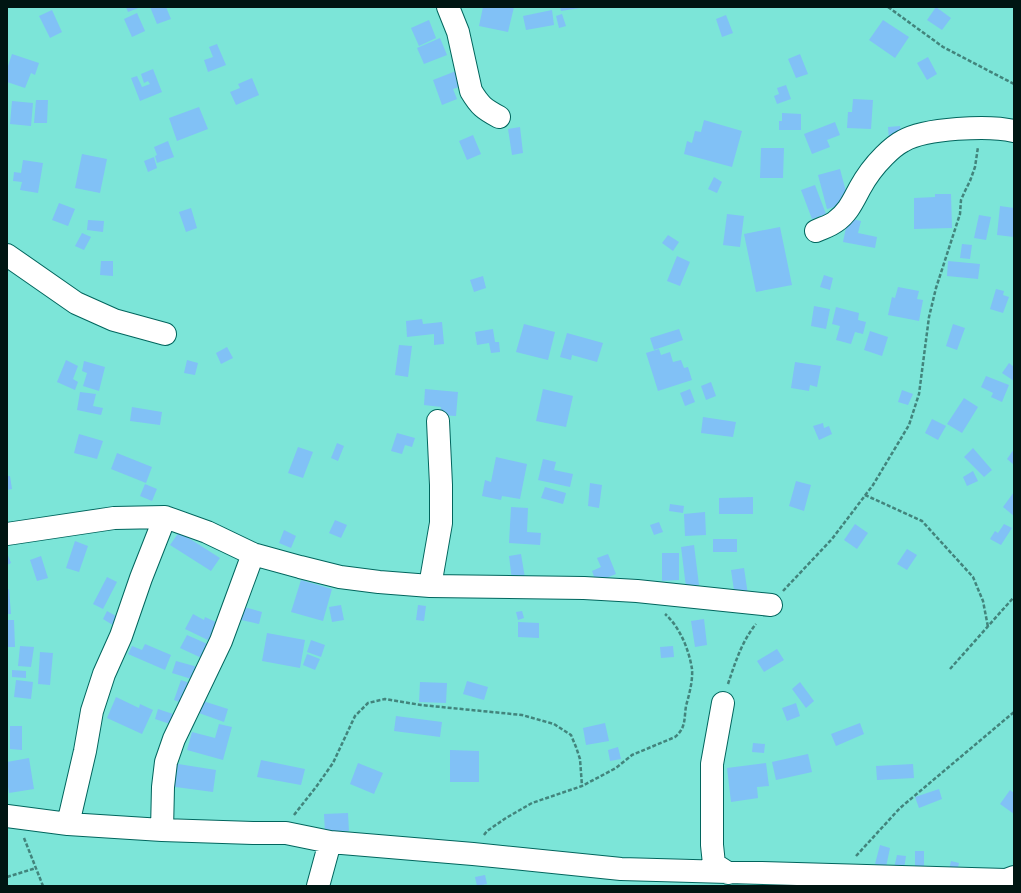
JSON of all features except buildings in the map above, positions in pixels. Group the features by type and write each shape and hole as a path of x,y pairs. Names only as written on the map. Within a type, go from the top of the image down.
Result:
{"street":[{"path":"448,7 458,32 471,91 476,100 484,109 499,117"},
{"path":"816,231 835,222 846,212 854,201 860,188 884,156 903,140 926,133 963,128 1003,129 1014,132"},
{"path":"7,255 76,303 114,320 165,334"},
{"path":"430,586 441,523 438,422"},
{"path":"7,534 114,518 165,517 208,532 253,554 340,577 430,586 584,588 771,605"},
{"path":"68,824 85,751 92,711 104,674 121,636 141,578 165,517"},
{"path":"162,830 163,787 166,762 174,739 221,641 253,554"},
{"path":"723,703 712,764 712,845 714,864 728,873"},
{"path":"11,816 68,824 162,830 286,833 330,842 473,854 621,869 837,876 868,881 1008,881"},
{"path":"318,886 330,842"},
{"path":"621,869 639,886"}],"path":[{"path":"888,7 943,47 1014,84"},
{"path":"723,703 734,666 748,634 771,605 832,539 866,495 909,425 919,394 931,310 936,288 960,214 961,200 975,167 981,129"},
{"path":"866,495 922,521 973,576 983,600 988,626"},
{"path":"950,669 1014,597"},
{"path":"473,854 475,845 487,831 506,818 532,803 582,786 616,768 632,755 675,737 680,733 685,723 692,670 680,632 664,614"},
{"path":"286,833 286,825 333,763 355,716 368,703 385,699 421,706 522,715 554,724 571,735 580,759 582,786"},
{"path":"837,876 900,808 1014,712"},
{"path":"11,816 43,886"},
{"path":"7,877 36,868"}]}
